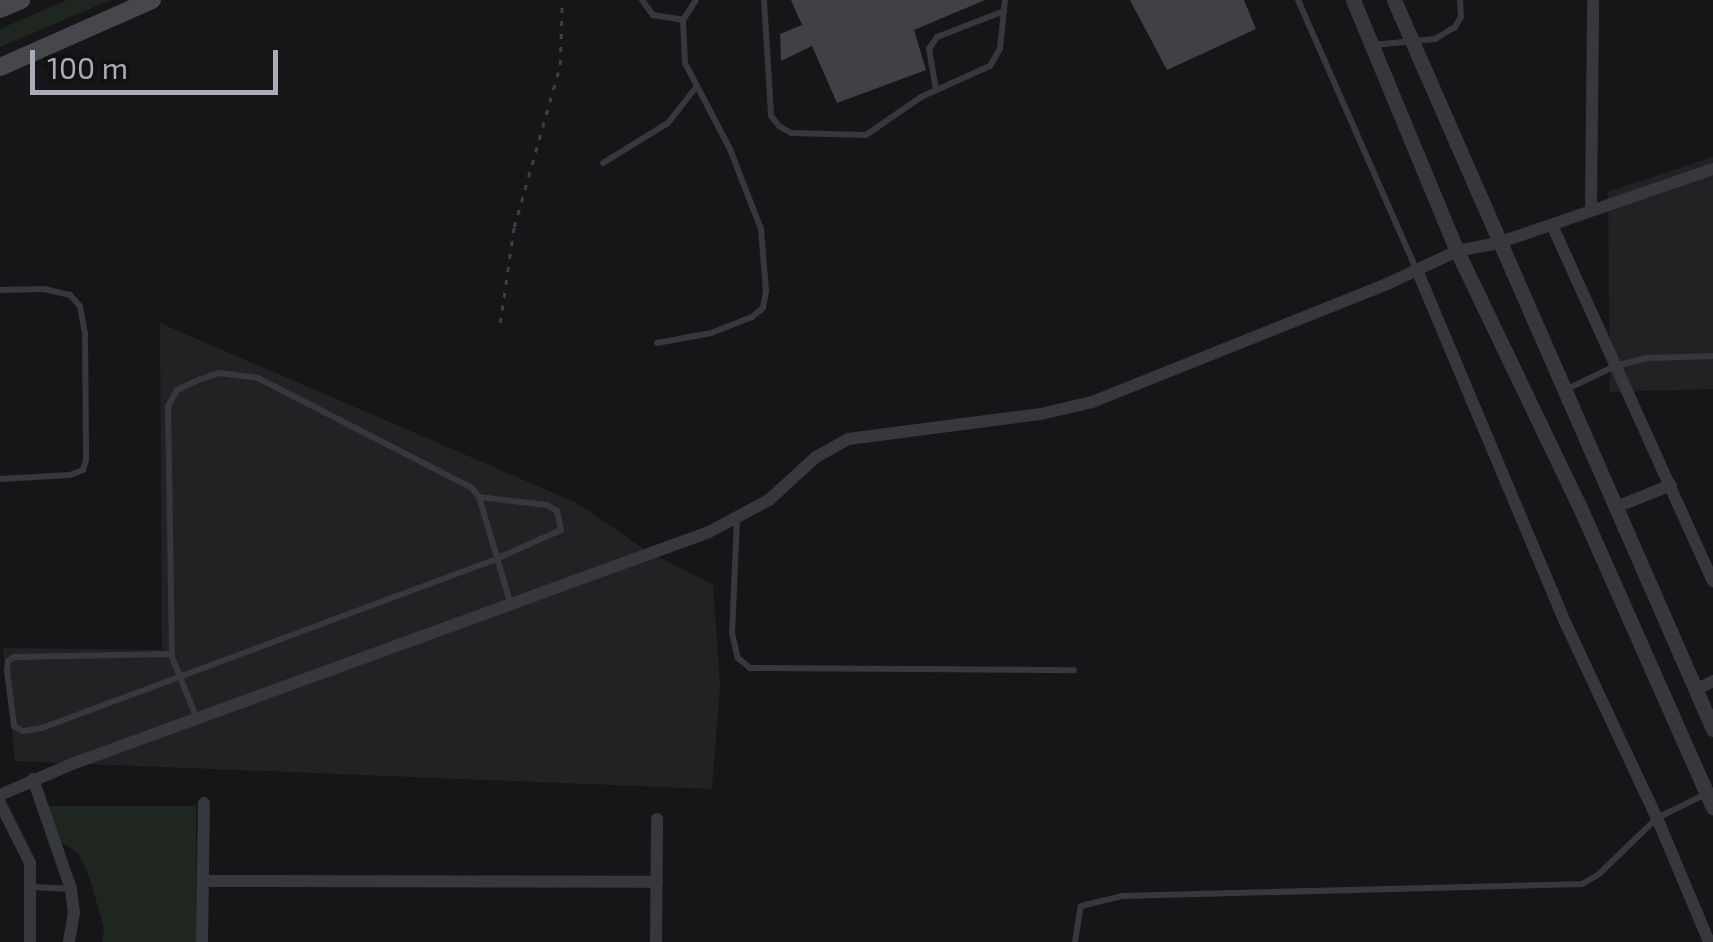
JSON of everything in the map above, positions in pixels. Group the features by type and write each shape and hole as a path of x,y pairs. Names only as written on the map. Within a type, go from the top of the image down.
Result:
{"main road":[{"path":"0,9 22,0"},
{"path":"0,66 152,0"}],"street":[{"path":"1353,0 1457,251 1578,503 1710,800"},
{"path":"1394,0 1713,728"},
{"path":"1591,208 1593,0"},
{"path":"0,795 737,520 768,500 829,448 848,440 1041,414 1092,402 1457,251 1498,243 1591,208 1644,195 1713,170"},
{"path":"1552,225 1713,581"},
{"path":"1417,270 1565,622 1658,818 1708,942"},
{"path":"1616,507 1671,484"},
{"path":"1696,690 1713,681"},
{"path":"33,780 72,889 74,913 68,942"},
{"path":"0,803 25,850 33,887 30,942"},
{"path":"202,942 204,803"},
{"path":"656,942 657,819"},
{"path":"204,881 656,882"}],"lane":[{"path":"642,0 653,15 684,20"},
{"path":"656,343 712,333 752,317 763,308 766,291 760,230 730,149 697,86 681,44 684,20 696,0"},
{"path":"764,0 771,116 792,133 866,135 936,90 990,66 1000,48 1004,0"},
{"path":"1298,0 1417,270"},
{"path":"1370,45 1435,40 1456,27 1461,17 1460,0"},
{"path":"936,90 929,49 936,37 1004,11"},
{"path":"603,163 668,123 697,86"},
{"path":"0,290 44,289 70,295 80,306 86,442 83,470 70,476 0,480"},
{"path":"1564,390 1615,366 1648,358 1713,356"},
{"path":"198,720 172,654 168,406 177,390 219,372 258,378 472,488 479,496 512,606"},
{"path":"172,654 14,657 8,661 7,671 14,726 22,730 42,728 498,558 561,530 557,512 522,499 479,496"},
{"path":"737,520 732,633 738,658 750,668 1074,670"},
{"path":"1076,942 1081,906 1122,896 1582,884 1599,874 1658,818 1710,800"},
{"path":"33,887 72,889"}],"path":[{"path":"500,322 514,227 560,65 562,0"}],"shaded area":[{"path":"67,0 111,0 0,47 0,29"},
{"path":"1713,157 1713,389 1610,392 1608,192"},
{"path":"160,323 577,503 647,551 713,584 720,685 712,789 15,761 3,648 162,650"},
{"path":"48,806 196,806 197,942 102,942 104,928 89,876 78,853 58,840"}],"building":[{"path":"791,0 985,0 914,30 926,70 837,103 812,46 781,61 780,34 802,25"},
{"path":"1130,0 1244,0 1256,29 1167,70"}]}
